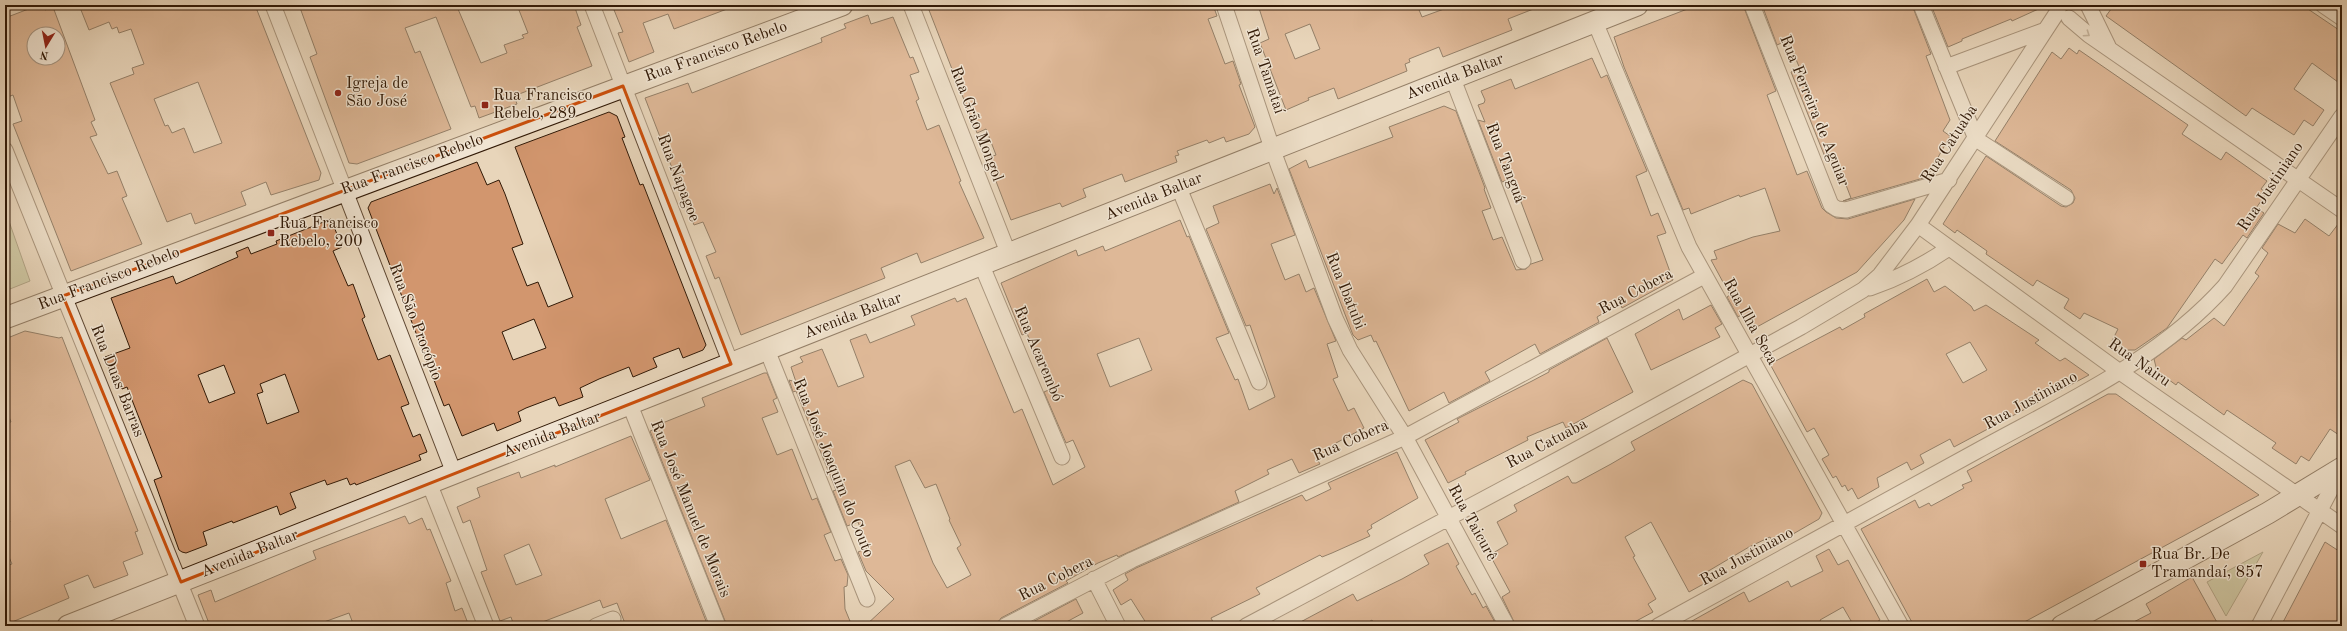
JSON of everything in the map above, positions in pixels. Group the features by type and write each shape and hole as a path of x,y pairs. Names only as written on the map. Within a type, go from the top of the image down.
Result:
{"street":[{"name":"Rua São Procópio","path":"273,5 454,473"},
{"name":"Rua Napagoe","path":"592,5 731,364"},
{"name":"Rua Francisco Rebelo","path":"5,318 842,5"},
{"name":"Rua Grão Mongol","path":"911,5 1009,255"},
{"name":"Rua Tamataí","path":"1224,5 1272,148"},
{"name":"Avenida Baltar","path":"68,626 982,266 1179,188 1272,148 1453,79 1637,5"},
{"name":"Rua Ferreira de Aguiar","path":"1752,5 1831,205 1836,209 1846,210 1949,180"},
{"path":"1921,5 1976,139 2066,198"},
{"path":"2061,11 2079,16 2088,5 2108,46"},
{"path":"2323,5 2342,18"},
{"name":"Rua Catuaba","path":"1863,290 1880,275 1918,225 1976,139 2044,31 2061,11"},
{"path":"2061,11 2082,30 2108,46 2342,210"},
{"name":"Rua Ilha Seca","path":"1595,22 1673,212 1704,276 1901,626"},
{"path":"1946,68 2044,31"},
{"name":"Rua Tanguá","path":"1453,79 1523,261"},
{"name":"Rua Justiniano","path":"1658,626 2120,372 2175,336 2205,308 2225,286 2342,116"},
{"name":"Rua Ibatubi","path":"1272,148 1338,324 1367,379 1405,437"},
{"name":"Rua Duas Barras","path":"5,150 8,169 63,296 181,582 197,626"},
{"path":"1179,188 1259,382"},
{"name":"Rua Nairu","path":"1918,225 2120,372 2342,526"},
{"name":"Rua Catuaba","path":"1246,626 1748,355 1863,290 1896,279 1930,261 1949,248"},
{"name":"Rua Acarembó","path":"982,266 1062,457"},
{"name":"Rua Cobera","path":"1005,626 1094,579 1298,484 1405,437 1704,276"},
{"name":"Rua José Joaquim do Couto","path":"767,350 866,599"},
{"name":"Rua José Manuel de Morais","path":"630,404 718,626"},
{"name":"Rua Taicurê","path":"1405,437 1507,626"},
{"path":"2062,626 2298,496 2341,470"},
{"path":"2259,626 2341,470"},
{"path":"429,483 486,626"},
{"path":"1094,579 1118,626"},
{"path":"596,626 613,619"}],"highlighted area":[{"path":"623,86 731,364 181,582 63,296"}],"green space":[{"path":"5,210 30,281 5,291"},
{"path":"2263,552 2226,616 2207,582"}],"building":[{"path":"39,5 43,5 45,10 53,7 60,26 26,26 26,66 66,66 66,42 95,120 91,122 97,135 90,137 108,174 117,171 127,196 122,198 142,244 71,271 13,124 22,121 13,95 5,98 5,18"},
{"path":"79,5 255,5 321,173 319,180 271,195 266,182 241,192 246,205 195,224 191,213 167,222 110,83 134,74 132,68 144,64 131,29 119,33 117,27 112,29 109,22 89,30","holes":["198,82 222,143 194,153 184,128 172,133 168,125 165,126 154,99"]},
{"path":"299,5 463,5 458,9 481,63 507,53 504,45 524,38 522,35 528,33 517,5 574,5 581,25 577,27 592,66 514,96 517,104 479,118 475,106 471,107 436,17 405,28 415,53 420,51 451,129 357,164 349,163 310,57 317,54"},
{"path":"612,5 735,6 674,29 668,14 643,23 654,52 629,62 618,33 623,32"},
{"path":"927,5 1213,5 1217,16 1208,19 1225,64 1233,61 1241,84 1239,85 1255,127 1249,134 1226,142 1224,137 1209,143 1207,140 1177,151 1179,155 1175,156 1177,162 1125,182 1122,174 1083,189 1086,197 1062,207 1060,203 1011,220 987,158 996,155 986,129 977,133"},
{"path":"1258,5 1417,5 1422,17 1455,5 1541,6 1508,19 1512,30 1443,57 1439,47 1409,59 1410,62 1405,64 1407,71 1338,99 1334,88 1308,98 1309,100 1286,110 1260,43 1269,39","holes":["1310,24 1320,49 1295,59 1285,34"]},
{"path":"1698,5 1743,5 1776,91 1767,95 1797,175 1807,171 1822,208 1826,212 1836,218 1848,219 1915,199 1904,220 1857,272 1755,328 1748,326 1741,315 1738,317 1727,297 1730,295 1711,260 1717,259 1714,251 1753,237 1780,231 1765,188 1740,197 1739,195 1691,214 1689,208 1683,210 1624,67 1614,37"},
{"path":"1762,5 1912,5 1931,54 1926,56 1950,120 1943,131 1950,136 1927,177 1843,201 1851,198 1836,159 1827,162 1791,72 1800,69 1788,40 1777,45"},
{"path":"1931,5 2045,6 2012,21 2011,19 1962,39 1962,41 1948,47"},
{"path":"2114,5 2302,5 2342,32 2342,85 2312,63 2294,89 2324,110 2313,126 2304,120 2294,135 2252,108 2246,116 2106,16"},
{"path":"868,15 871,24 893,17 910,58 913,57 919,72 910,75 919,99 916,101 927,130 939,125 961,181 959,182 984,238 921,263 917,253 881,268 885,278 741,335 719,277 715,279 706,256 716,252 703,222 694,225 645,98 688,83 692,93 822,42 821,38 846,28 844,24"},
{"path":"2069,48 2077,54 2079,50 2188,125 2182,134 2221,160 2226,152 2267,181 2261,189 2267,193 2256,208 2264,213 2247,238 2243,235 2222,264 2215,259 2167,328 2135,350 2125,350 2112,341 2118,329 2084,313 2080,319 2064,308 2069,299 2037,280 2033,286 1986,254 1987,251 1957,230 1955,233 1943,224 1986,156 2061,206 2066,207 2073,203 2075,198 2071,190 1995,141 2052,52 2061,59"},
{"path":"1592,58 1601,78 1607,75 1647,171 1636,176 1651,216 1658,213 1666,233 1657,236 1673,280 1622,308 1620,303 1597,317 1599,322 1540,354 1535,344 1485,372 1490,381 1449,403 1444,392 1409,411 1376,341 1374,342 1371,335 1358,340 1353,335 1289,169 1306,160 1309,168 1393,137 1389,127 1444,106 1456,111 1491,208 1482,211 1493,240 1502,237 1516,270 1526,269 1531,264 1543,260 1512,178 1502,182 1478,120 1485,122 1478,105 1484,103 1485,100 1481,91 1511,79 1515,89"},
{"path":"609,112 617,116 625,137 622,138 640,185 643,184 706,345 703,350 683,358 679,348 653,358 657,367 633,377 629,367 599,379 580,388 583,397 559,406 555,397 526,408 518,412 521,421 497,431 494,423 462,436 449,404 444,406 368,208 371,202 477,162 487,185 499,180 505,194 523,244 512,248 527,286 538,282 548,307 573,297 515,147","holes":["534,319 546,348 513,360 502,332"]},
{"path":"1270,184 1274,194 1277,188 1295,235 1271,244 1285,280 1299,274 1306,292 1314,288 1336,341 1327,344 1338,377 1333,379 1348,411 1354,408 1364,428 1336,443 1339,448 1317,459 1320,464 1299,473 1292,459 1267,470 1269,474 1235,491 1239,502 1118,557 1117,555 1098,563 1066,581 1068,583 1001,618 996,626 865,626 894,599 866,571 858,552 868,548 858,522 847,526 833,491 836,490 796,391 793,392 789,380 796,382 791,367 803,362 800,357 822,349 838,387 864,377 850,340 866,334 870,343 915,325 911,316 955,298 957,302 966,298 1014,413 1022,409 1053,485 1085,467 1073,440 1066,443 1044,392 1053,388 1042,360 1038,362 1027,333 1022,335 1001,283 1076,250 1078,256 1103,246 1105,251 1180,220 1187,237 1189,236 1229,333 1216,338 1235,380 1238,379 1249,410 1275,397 1250,325 1246,326 1206,229 1219,223 1213,206","holes":["1139,338 1152,370 1110,387 1097,354","910,460 925,488 936,484 950,519 949,520 961,545 957,548 971,575 947,588 933,563 895,466"]},
{"path":"331,219 342,247 333,251 348,286 353,284 365,317 362,319 378,360 390,355 409,404 401,407 413,437 420,434 427,452 419,455 421,460 356,485 355,483 350,485 347,478 327,485 325,480 290,493 296,508 280,515 277,506 233,523 232,521 203,532 207,545 186,553 182,552 179,550 154,480 162,477 127,387 122,389 119,380 114,382 105,357 130,348 111,298 173,276 176,284 238,257 236,252 248,247 251,254 277,244 276,241","holes":["224,365 235,393 209,403 198,375","285,374 299,412 267,424 257,394 263,392 260,384"]},
{"path":"2305,219 2329,236 2342,219 2342,437 2330,429 2309,461 2301,456 2296,464 2272,448 2276,443 2227,410 2224,415 2178,382 2176,385 2157,371 2154,359 2182,338 2186,340 2214,318 2224,326 2259,276 2255,273 2268,253 2262,248 2278,224 2295,233"},
{"path":"1927,279 1934,292 1945,286 1971,306 1974,311 1986,305 2039,340 2035,343 2060,361 2065,358 2089,375 1954,447 1950,439 1920,455 1924,463 1911,470 1907,462 1877,478 1879,487 1858,499 1852,488 1848,491 1845,485 1842,487 1836,476 1833,478 1822,459 1829,455 1814,428 1807,432 1770,364 1840,327 1842,330 1865,317 1864,314","holes":["1970,342 1987,370 1963,383 1946,354"]},
{"path":"1711,305 1722,324 1715,328 1720,337 1651,370 1635,334 1679,309 1683,320"},
{"path":"25,331 59,338 62,337 138,531 135,532 143,554 123,562 128,575 94,588 88,575 64,585 69,598 5,625 5,566 12,564 5,548 5,524 10,522 5,510 5,423 11,422 5,407 5,339"},
{"path":"1607,338 1633,392 1566,428 1563,422 1527,437 1528,440 1465,472 1466,474 1448,483 1425,440 1459,422 1457,419 1549,372 1549,370"},
{"path":"767,373 777,398 773,400 778,412 762,418 777,455 792,449 812,500 817,498 831,532 824,535 835,561 841,559 848,575 847,586 844,587 845,609 852,626 727,626 650,431 661,427 660,424 705,406 702,398"},
{"path":"1743,380 1752,384 1822,513 1819,519 1774,545 1770,537 1749,547 1705,573 1709,581 1689,592 1651,522 1625,537 1635,556 1633,557 1656,599 1648,604 1653,612 1627,626 1516,626 1502,597 1510,592 1490,555 1508,544 1497,522 1517,511 1514,505 1568,476 1572,483 1576,483 1611,464 1635,450 1631,442"},
{"path":"2108,394 2116,394 2259,495 2017,626 1914,626 1861,529 1915,500 1919,508 1929,503 1931,506 1944,499 1964,488 1962,485 1972,481 1967,471"},
{"path":"631,436 650,480 605,499 621,539 666,520 708,626 626,626 617,603 603,608 600,600 532,626 514,626 511,617 500,621 481,572 487,570 470,520 463,523 457,507 480,497 477,488 519,472 521,478 555,465 555,467","holes":["529,544 542,575 516,585 504,555"]},
{"path":"1397,452 1418,498 1371,525 1372,528 1367,531 1370,536 1322,557 1320,555 1256,588 1260,594 1211,618 1213,622 1205,626 1148,626 1131,599 1121,605 1113,590 1128,580 1125,574 1136,568 1302,495 1306,501 1331,489 1328,483"},
{"path":"405,516 409,524 422,518 427,530 430,529 451,581 446,583 455,611 462,608 469,626 354,626 349,613 324,622 326,626 210,626 198,595 211,590 215,602 316,559 313,551"},
{"path":"2325,542 2342,553 2342,626 2281,626"},
{"path":"1448,543 1459,564 1456,566 1472,595 1475,593 1483,608 1486,606 1497,626 1375,626 1372,620 1362,626 1293,626 1353,594 1357,601 1402,579 1429,564 1424,555"},
{"path":"1829,549 1838,565 1848,560 1880,620 1870,626 1854,626 1843,607 1820,620 1823,626 1683,626 1744,592 1749,602 1788,581 1791,587 1823,571 1816,556"},
{"path":"2192,577 2219,626 2126,626 2151,613 2146,604"},
{"path":"1076,599 1083,613 1059,626 1025,626"}],"place":[{"name":"Igreja de São José","path":"338,93"},
{"name":"Rua Francisco Rebelo, 289","path":"485,105"},
{"name":"Rua Francisco Rebelo, 200","path":"271,233"},
{"name":"Rua Br. De Tramandaí, 857","path":"2143,564"}]}
